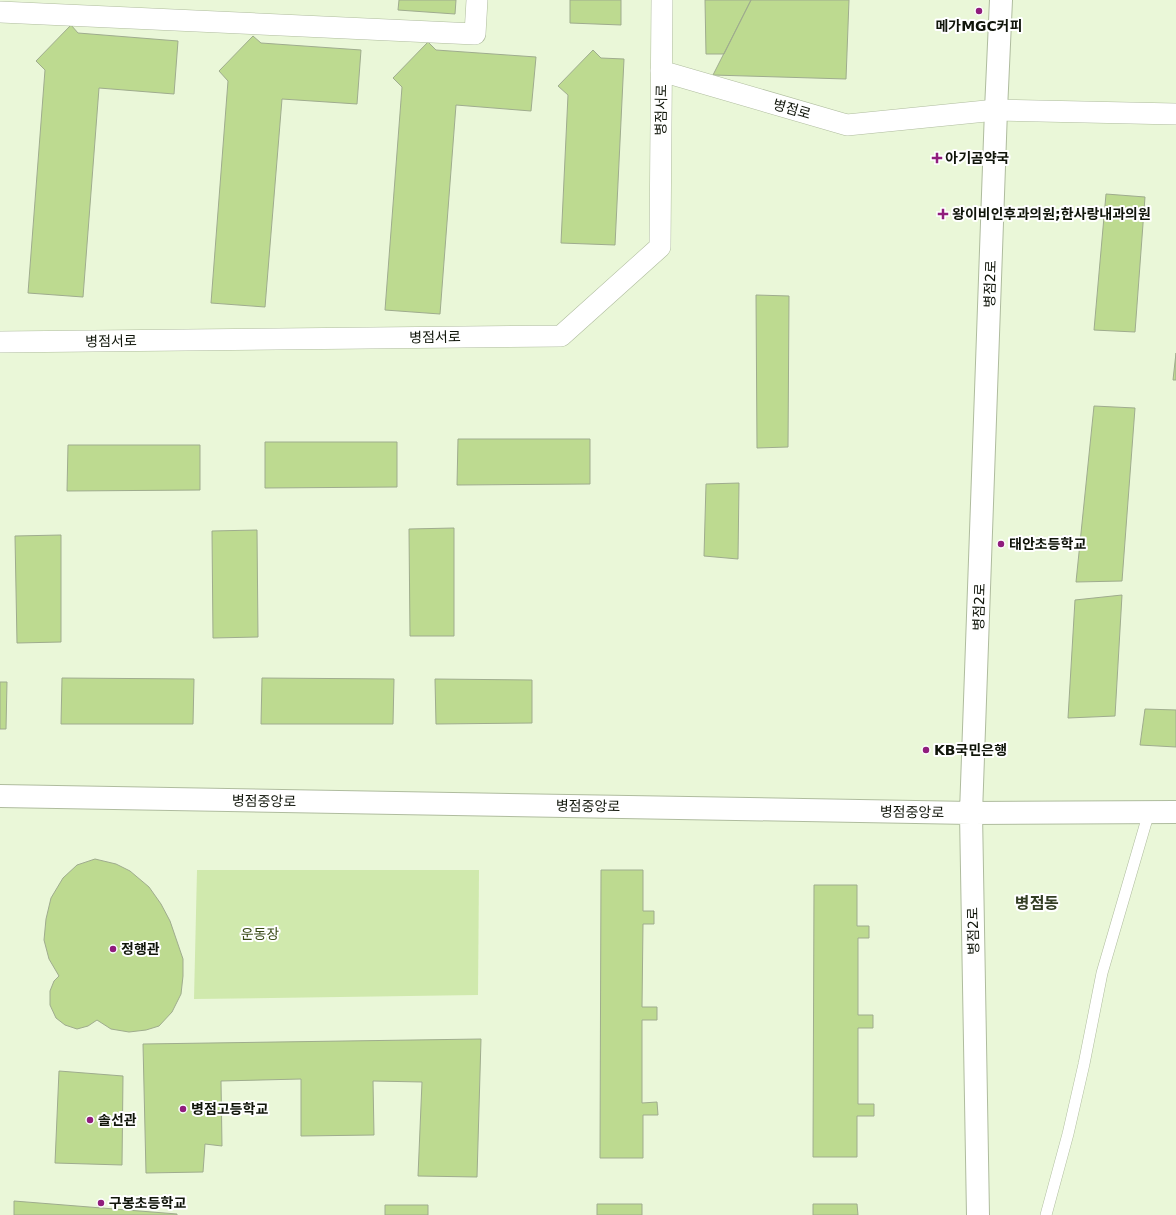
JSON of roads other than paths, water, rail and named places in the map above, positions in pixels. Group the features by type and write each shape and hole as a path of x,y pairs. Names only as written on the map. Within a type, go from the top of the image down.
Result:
{"street":[{"path":"0,12 475,34 478,0"},
{"path":"661,72 662,0"},
{"name":"병점2로","path":"978,1215 971,813 1001,0"},
{"name":"병점로","path":"661,72 847,125 996,110 1176,114"},
{"name":"병점서로","path":"0,342 561,336 660,247 661,72"},
{"name":"병점중앙로","path":"0,796 971,813 1176,812"}],"lane":[{"path":"1046,1215 1068,1134 1102,973 1149,812"}],"place":[{"name":"메가MGC커피","path":"979,11"},
{"name":"아기곰약국","path":"937,158"},
{"name":"왕이비인후과의원;한사랑내과의원","path":"943,214"},
{"name":"태안초등학교","path":"1001,544"},
{"name":"KB국민은행","path":"926,750"},
{"name":"정행관","path":"113,949"},
{"name":"병점고등학교","path":"183,1109"},
{"name":"솔선관","path":"90,1120"},
{"name":"구봉초등학교","path":"101,1203"}],"district":[{"name":"병점동","path":"1037,903"}],"park label":[{"name":"운동장","path":"260,934"}]}
